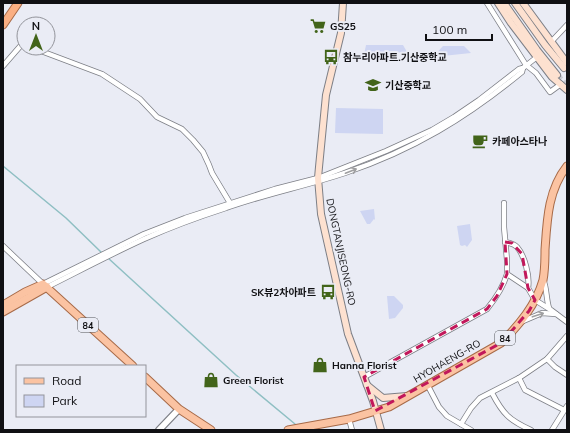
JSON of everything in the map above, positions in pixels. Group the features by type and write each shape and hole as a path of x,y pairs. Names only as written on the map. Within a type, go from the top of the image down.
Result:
{"highway":[{"path":"3,25 18,3"}],"main road":[{"name":"DONGTANJISEONG-RO","path":"343,3 341,33 326,95 318,180 321,214 348,334 364,376 381,430"},
{"path":"498,3 552,77 567,90"},
{"path":"504,3 537,50 557,75"},
{"path":"515,3 545,45 565,66"},
{"path":"523,3 551,42 565,66"},
{"name":"HYOHAENG-RO","path":"306,428 349,419 389,407 501,343 520,322 535,300 543,278 550,201 555,185 567,166"},
{"path":"3,305 25,292 45,285"},
{"path":"3,312 45,285"},
{"name":"84","path":"45,285 132,365"},
{"path":"146,378 179,408 211,430"},
{"path":"366,384 383,398 407,396"},
{"name":"84","path":"288,430 306,428"}],"street":[{"path":"487,3 525,67 536,73 550,92 561,84"},
{"path":"551,42 567,25"},
{"path":"3,66 16,51"},
{"path":"54,56 102,74 140,99 157,117 182,129 203,152 212,173 230,202"},
{"path":"116,250 227,207 354,170 421,141 458,120 482,104 537,58"},
{"path":"3,246 45,285 116,250 144,234 185,218 230,202 318,180"},
{"path":"364,376 487,309 497,296 507,274 504,203"},
{"path":"505,242 512,243 522,254 529,283 528,288"},
{"path":"507,274 528,288 535,300 549,308 567,322"},
{"path":"543,278 546,285 546,297 549,308"},
{"path":"520,322 542,313 557,314"},
{"path":"461,424 471,408 480,398 519,378 547,359 567,336"},
{"path":"547,359 555,368 567,375"},
{"path":"519,378 525,390 565,408 552,430"},
{"path":"427,384 440,407 448,416 471,430"},
{"path":"492,393 500,408 509,419 531,430"},
{"path":"159,430 179,408"},
{"path":"349,419 352,430"}],"highlighted area":[{"path":"505,242 512,243 522,254 528,288 535,300 529,311 501,343 375,411 364,377 487,309 497,296 507,274"}],"green space":[{"path":"366,45 403,45 407,52 364,55"},
{"path":"443,46 464,46 471,53 433,57"},
{"path":"336,108 383,109 383,134 335,133"},
{"path":"374,209 375,220 374,219 370,224 367,224 360,211"},
{"path":"470,224 472,240 467,247 465,245 462,246 460,245 457,226"},
{"path":"387,296 394,296 403,305 403,308 395,318 389,319"}],"waterway":[{"path":"3,166 66,218 102,253"},
{"path":"108,258 236,375 295,424"}],"tunnel":[{"path":"557,75 567,86"}],"place":[{"name":"GS25","path":"318,26"},
{"name":"참누리아파트.기산중학교","path":"331,57"},
{"name":"기산중학교","path":"373,85"},
{"name":"카페아스타나","path":"480,141"},
{"name":"SK뷰2차아파트","path":"328,292"},
{"name":"Hanna Florist","path":"320,365"},
{"name":"Green Florist","path":"211,380"}]}
